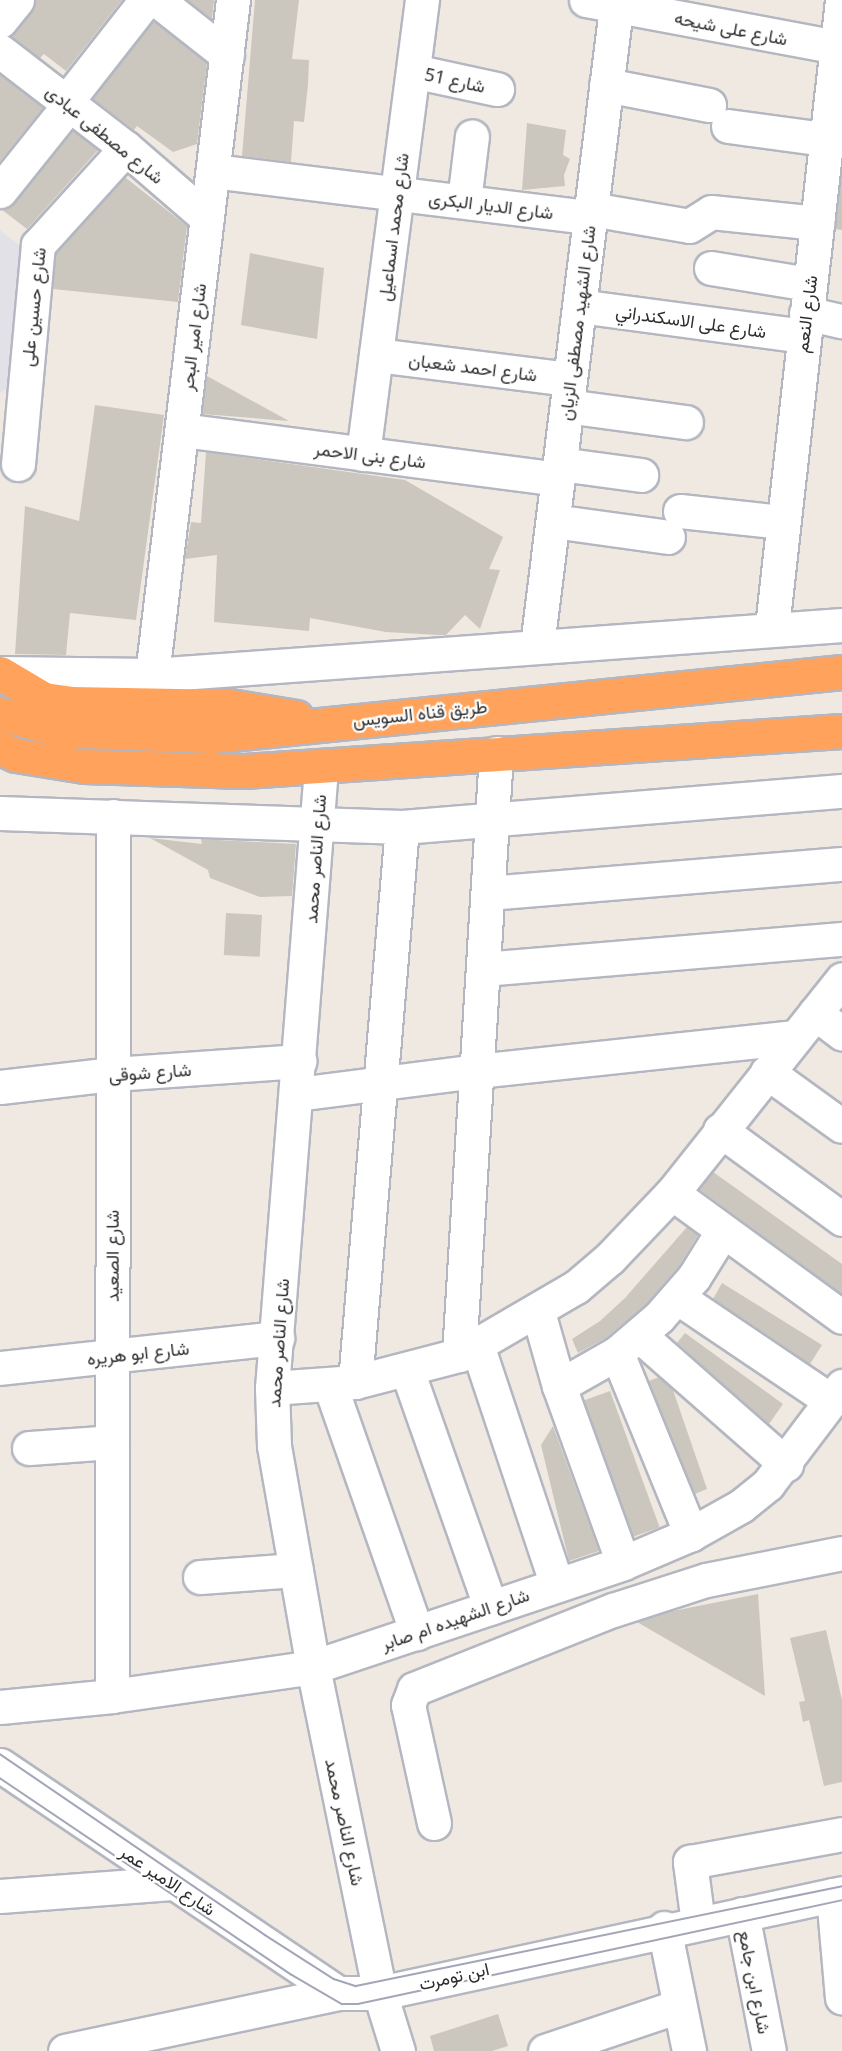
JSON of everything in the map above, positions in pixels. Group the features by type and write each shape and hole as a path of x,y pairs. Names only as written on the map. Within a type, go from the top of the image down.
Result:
{"highway":[{"name":"طريق قناه السويس","path":"0,714 61,730 118,735 211,736 324,722 842,672"},
{"path":"0,673 44,699 71,703 230,706 324,722"},
{"path":"0,748 16,755 84,766 244,771 321,768 496,753 842,731"}],"street":[{"path":"0,21 17,0"},
{"path":"0,191 146,0"},
{"path":"157,0 227,55"},
{"name":"شارع امير البحر","path":"152,675 233,0"},
{"name":"شارع محمد اسماعيل","path":"363,454 422,0"},
{"name":"شارع النعم","path":"772,627 806,311 825,229 824,139 838,47 842,0"},
{"name":"شارع على شيحه","path":"606,2 728,13 838,47"},
{"name":"شارع الشهيد مصطفى الزيان","path":"537,646 606,85 606,2"},
{"name":"شارع مصطفى عبادى","path":"0,51 126,148 207,218"},
{"name":"شارع 51","path":"413,71 497,88"},
{"path":"606,85 719,116 824,139"},
{"path":"464,201 472,136"},
{"name":"شارع حسين على","path":"18,464 38,245 126,148"},
{"name":"شارع الديار البكرى","path":"213,171 689,226 711,212 825,229"},
{"path":"711,268 806,311 842,321"},
{"name":"شارع على الاسكندراني","path":"579,306 806,311"},
{"name":"شارع احمد شعبان","path":"376,355 569,393 686,422"},
{"name":"شارع بنى الاحمر","path":"182,430 363,454 559,472 641,475"},
{"path":"552,521 674,524 783,522"},
{"path":"0,673 152,675 772,627 842,625"},
{"path":"496,753 477,1071 468,1350 557,1585"},
{"name":"شارع الناصر محمد","path":"321,768 319,826 272,1389 274,1446 314,1666 380,1993 398,2051"},
{"path":"0,813 319,826 402,827 492,822 842,791"},
{"name":"شارع الصعيد","path":"112,1696 113,816"},
{"path":"402,827 380,1086 342,1384 417,1632"},
{"path":"488,893 842,864"},
{"path":"483,969 842,939"},
{"path":"272,1389 342,1384 407,1370 468,1350 538,1312 610,1258 672,1193 842,980"},
{"path":"297,1094 380,1086 805,1025 842,1033"},
{"name":"شارع شوقى","path":"0,1087 113,1074 300,1060"},
{"path":"767,1072 842,1126"},
{"path":"720,1130 842,1219"},
{"path":"672,1193 722,1232 842,1317"},
{"path":"559,1386 628,1344 677,1297 722,1232"},
{"path":"677,1297 837,1394"},
{"path":"538,1312 559,1386 623,1563"},
{"name":"شارع ابو هريره","path":"0,1368 277,1338"},
{"path":"628,1344 786,1464"},
{"path":"628,1344 691,1534"},
{"path":"407,1370 491,1608"},
{"name":"شارع الشهيده ام صابر","path":"0,1707 112,1696 314,1666 623,1563 691,1534 741,1506 786,1464 837,1394"},
{"path":"29,1448 112,1442"},
{"path":"434,1823 408,1705 414,1689 613,1610 706,1580 842,1553"},
{"path":"200,1577 296,1570"},
{"name":"شارع الامير عمر","path":"0,1765 338,1993"},
{"path":"699,1923 690,1862 842,1834"},
{"path":"0,1896 172,1883"},
{"path":"837,1894 842,1998"},
{"name":"ابن تومرت","path":"65,2051 338,1993 380,1993 664,1929 837,1894"},
{"name":"شارع ابن جامع","path":"742,1914 769,2051"},
{"path":"664,1929 689,2051"},
{"path":"545,2051 680,2006"}],"shaded area":[{"path":"0,230 20,246 17,380 0,393"}],"building":[{"path":"35,0 122,0 66,71 44,54 40,58 11,36 32,12"},
{"path":"187,0 214,0 212,19"},
{"path":"255,0 299,0 292,59 309,60 308,84 304,122 294,121 291,162 242,156"},
{"path":"153,21 207,63 197,144 173,152 137,126 134,130 93,99"},
{"path":"0,75 43,108 0,161"},
{"path":"527,123 566,130 563,155 570,159 564,175 565,186 522,190"},
{"path":"73,131 98,150 27,229 1,209 15,203"},
{"path":"842,169 842,230 835,229"},
{"path":"128,174 126,178 187,226 178,302 53,289 56,253"},
{"path":"250,253 324,268 317,339 241,325"},
{"path":"207,376 289,421 202,414"},
{"path":"95,405 164,415 136,620 70,613 66,655 15,654 25,506 79,521"},
{"path":"206,452 405,480 503,537 489,569 500,570 480,629 465,615 446,635 386,632 310,618 309,631 214,622 217,555 185,559 191,522 201,523"},
{"path":"150,838 202,844 201,839 296,844 292,896 260,897 210,878 208,870"},
{"path":"226,913 262,915 260,957 224,955"},
{"path":"713,1172 842,1264 842,1294 699,1189"},
{"path":"687,1227 698,1235 679,1266 646,1304 606,1338 578,1353 572,1339 600,1321 625,1298"},
{"path":"722,1283 822,1345 810,1364 713,1299"},
{"path":"685,1333 783,1404 769,1424 677,1343"},
{"path":"659,1377 673,1390 707,1489 695,1494 649,1381"},
{"path":"610,1391 660,1527 633,1537 584,1401"},
{"path":"553,1426 599,1551 569,1561 541,1445"},
{"path":"758,1594 765,1696 637,1622 668,1612"},
{"path":"826,1630 842,1700 842,1782 824,1786 809,1720 803,1722 799,1702 805,1701 790,1638"},
{"path":"498,2014 508,2046 492,2051 434,2051 430,2036"}],"tram line":[{"path":"0,1754 265,1935 334,1979 356,1986 842,1886"},
{"path":"0,1778 292,1975 342,2004 358,2004 842,1900"}]}
